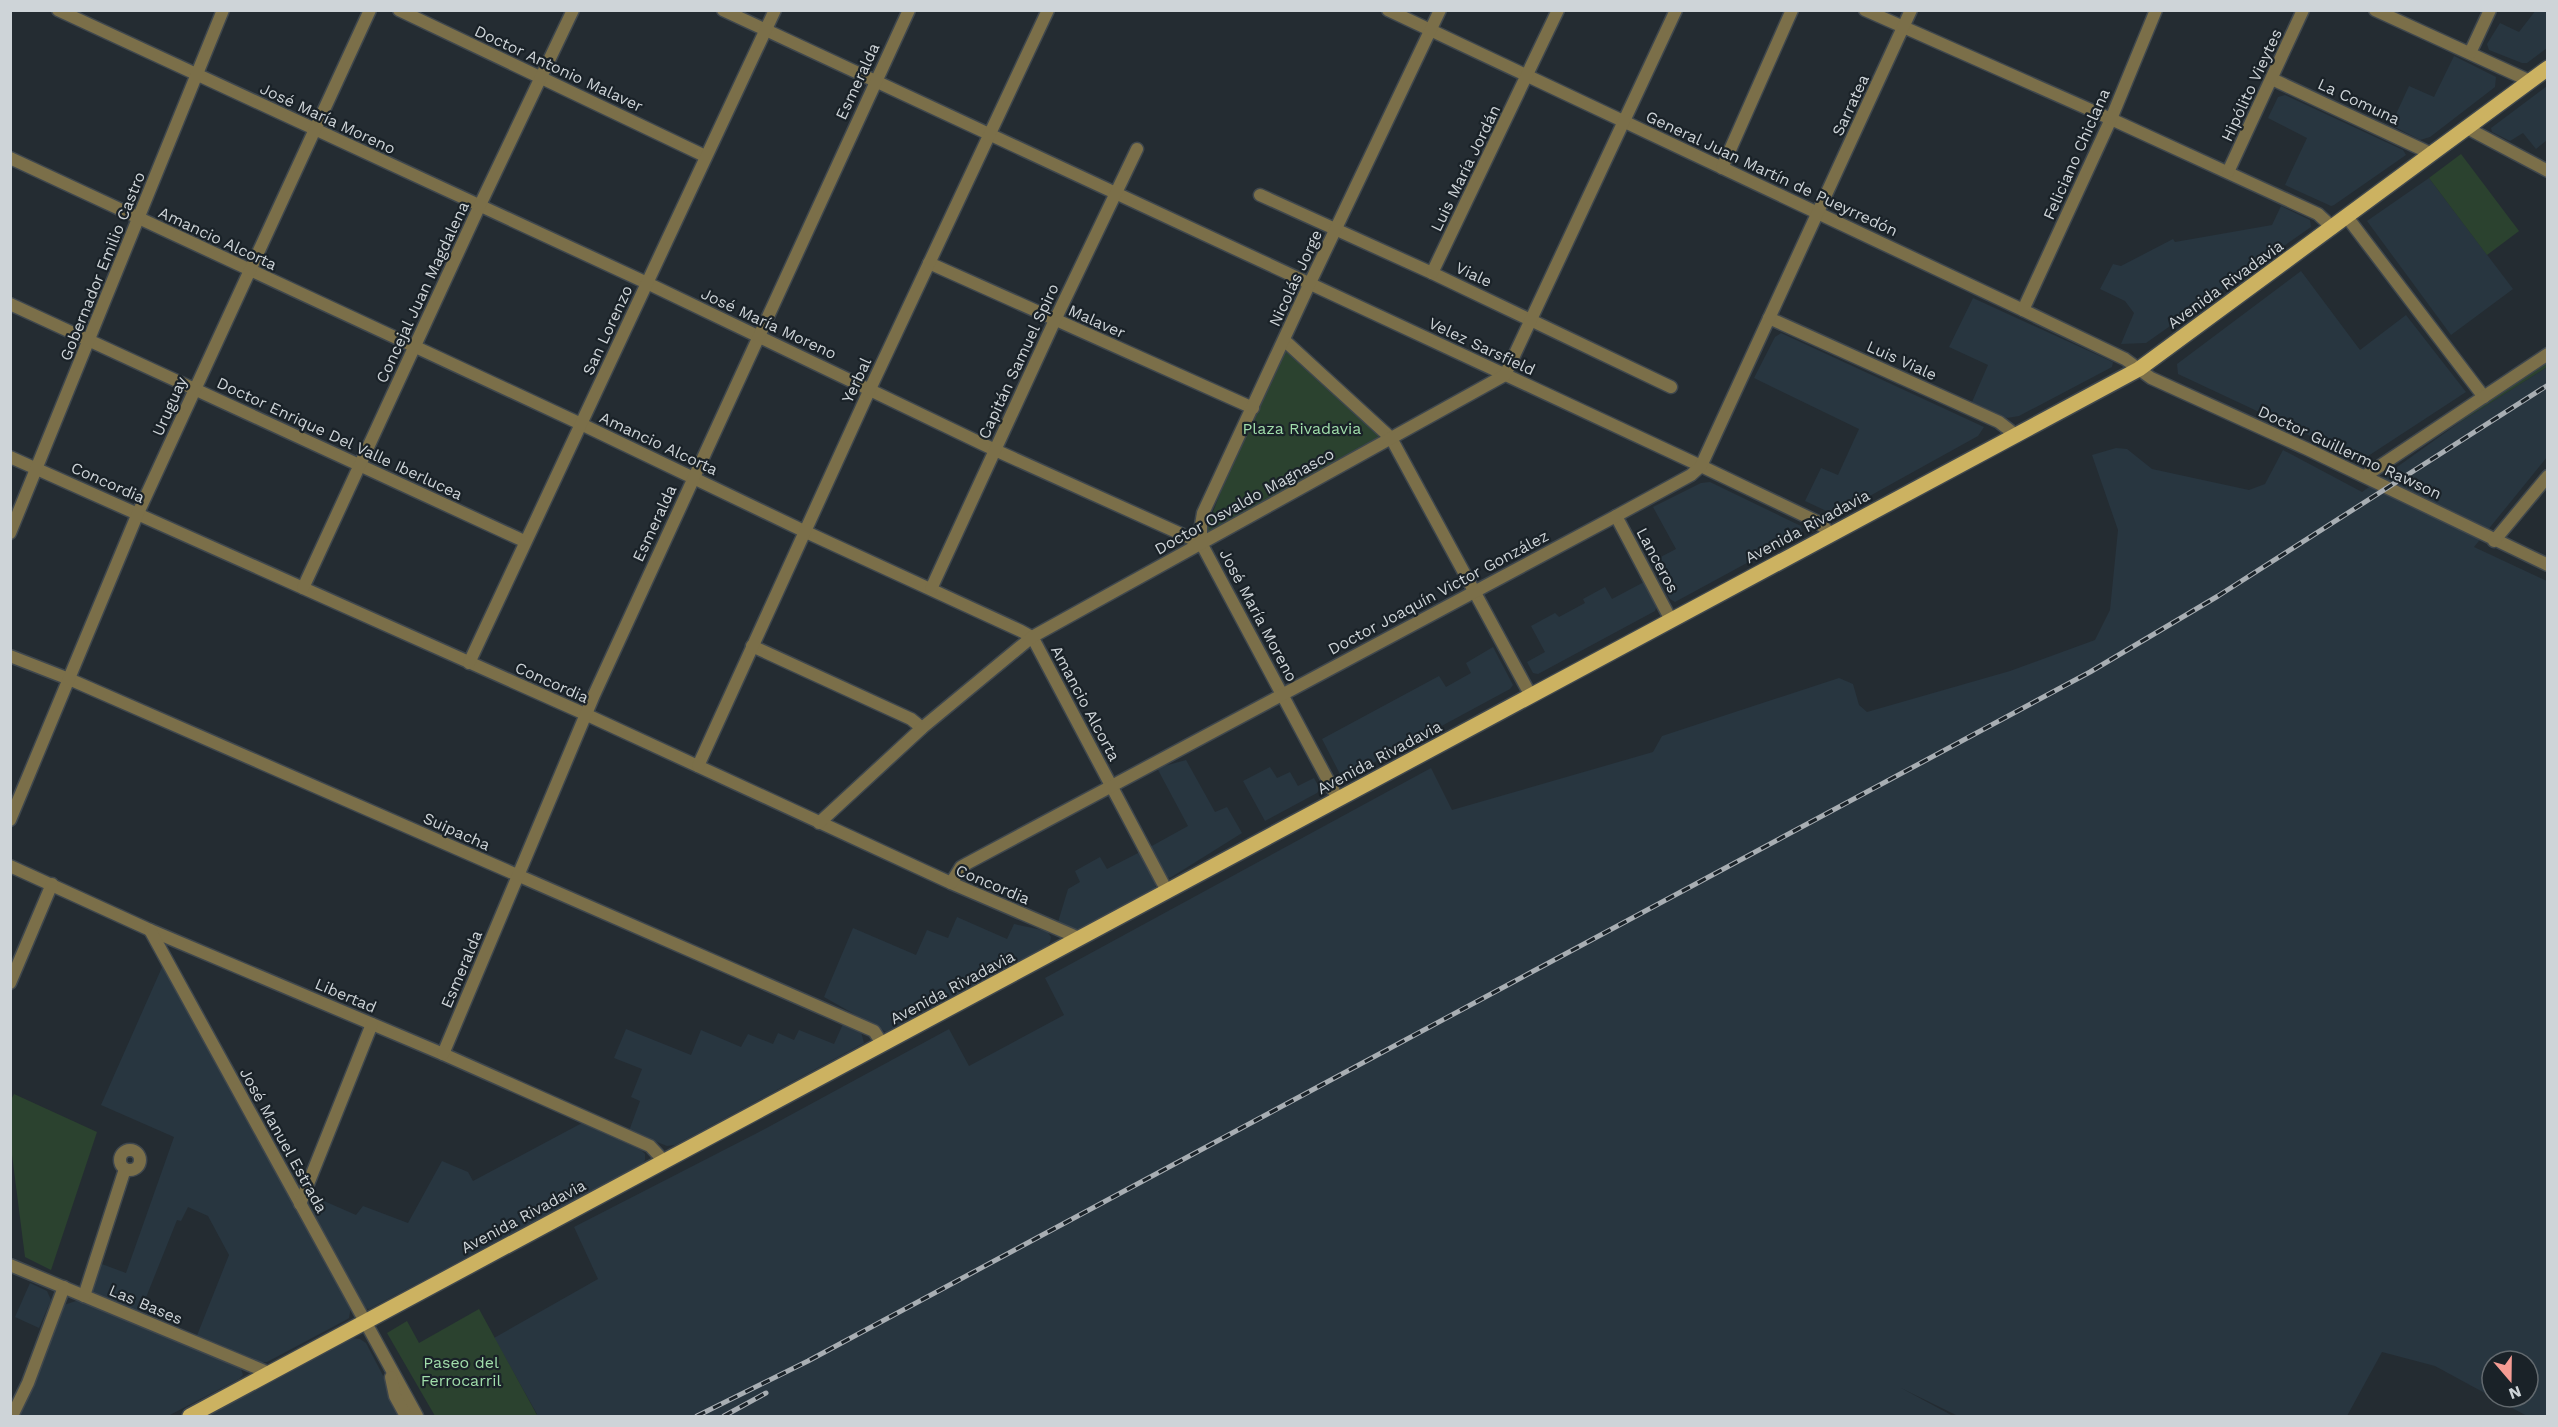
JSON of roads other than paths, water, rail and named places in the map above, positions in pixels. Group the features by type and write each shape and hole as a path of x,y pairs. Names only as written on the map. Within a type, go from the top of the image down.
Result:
{"main road":[{"name":"Avenida Rivadavia","path":"190,1416 2139,369 2547,68"}],"street":[{"name":"José María Moreno","path":"58,10 647,283 995,450 1201,543 1338,799"},
{"name":"Gobernador Emilio Castro","path":"10,533 223,10"},
{"name":"Uruguay","path":"10,820 138,513 370,10"},
{"name":"Doctor Antonio Malaver","path":"399,10 705,156"},
{"name":"Concejal Juan Magdalena","path":"303,588 573,10"},
{"name":"Velez Sarsfield","path":"723,10 1701,466 1818,522 1831,534"},
{"name":"San Lorenzo","path":"469,663 775,10"},
{"name":"Esmeralda","path":"443,1054 585,714 909,10"},
{"name":"Yerbal","path":"698,766 870,389 1048,10"},
{"name":"General Juan Martín de Pueyrredón","path":"1388,10 2023,309 2125,359 2139,369"},
{"name":"Nicolás Jorge","path":"1201,543 1203,513 1440,10"},
{"name":"Luis María Jordán","path":"1432,273 1528,77 1558,10"},
{"path":"1506,375 1530,319 1676,10"},
{"path":"1722,168 1792,10"},
{"path":"1865,10 2228,172 2318,214 2333,228"},
{"name":"Sarratea","path":"1818,213 1911,10"},
{"name":"Feliciano Chiclana","path":"2023,309 2111,118 2156,10"},
{"name":"Hipólito Vieytes","path":"2228,172 2303,10"},
{"path":"2375,10 2530,81"},
{"path":"2470,53 2490,10"},
{"name":"La Comuna","path":"2272,79 2432,154"},
{"path":"2467,128 2547,171"},
{"name":"Capitán Samuel Spiro","path":"932,589 1055,320 1137,149"},
{"name":"Amancio Alcorta","path":"10,158 138,220 581,424 1032,637 1167,891"},
{"name":"Viale","path":"1260,195 1336,228 1671,387"},
{"path":"1701,466 1818,213"},
{"path":"2347,217 2484,397"},
{"name":"Malaver","path":"929,263 1253,408"},
{"name":"Doctor Enrique Del Valle Iberlucea","path":"10,304 524,542"},
{"name":"Luis Viale","path":"1769,318 1999,422 2017,436"},
{"path":"1284,339 1391,438 1531,696"},
{"path":"2365,476 2547,354"},
{"name":"Doctor Guillermo Rawson","path":"2139,369 2151,378 2365,476 2547,566"},
{"name":"Doctor Osvaldo Magnasco","path":"819,823 922,728 1032,637 1506,375"},
{"name":"Concordia","path":"10,457 585,714 951,884 1079,938"},
{"name":"Doctor Joaquín Victor González","path":"951,884 961,867 968,862 1616,516 1691,475 1701,466"},
{"path":"2494,541 2547,476"},
{"name":"Lanceros","path":"1616,516 1671,620"},
{"path":"752,646 911,718 922,728"},
{"name":"Suipacha","path":"10,656 69,679 874,1031 883,1045"},
{"name":"Libertad","path":"10,866 150,930 443,1054 650,1146 664,1161"},
{"path":"10,983 52,884"},
{"name":"José Manuel Estrada","path":"150,930 417,1416"},
{"path":"300,1204 372,1024"},
{"path":"84,1296 125,1170"},
{"name":"Las Bases","path":"10,1264 269,1373"},
{"path":"12,1416 28,1383 64,1287"},
{"name":"José Manuel Estrada","path":"389,1367 395,1396 406,1416"}],"railway":[{"path":"697,1416 808,1361 2090,672 2218,596 2548,385"},
{"path":"724,1416 766,1393"}],"park label":[{"name":"Plaza Rivadavia","path":"1302,428"},
{"name":"Paseo del Ferrocarril","path":"461,1371"}]}
